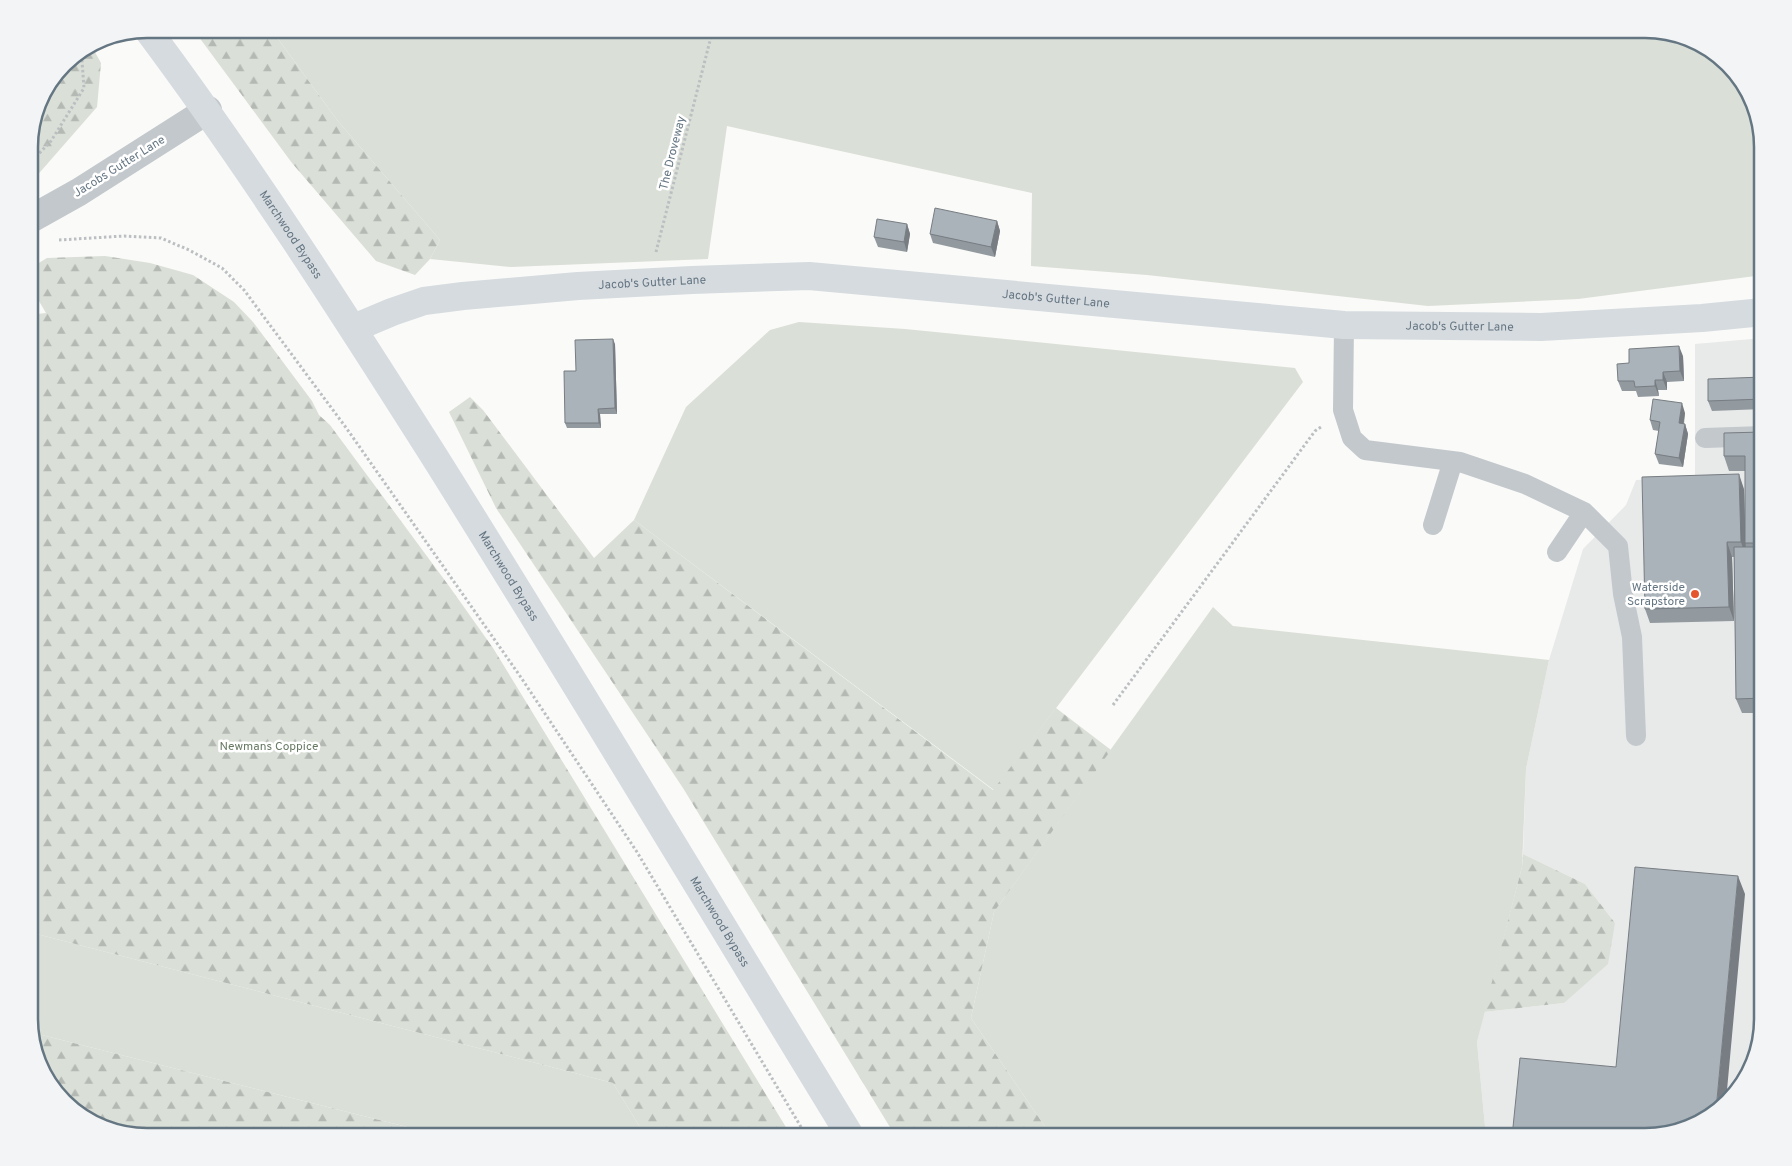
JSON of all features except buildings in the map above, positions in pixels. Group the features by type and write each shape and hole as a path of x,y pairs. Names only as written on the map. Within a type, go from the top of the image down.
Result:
{"street":[{"name":"Marchwood Bypass","path":"155,38 208,110 354,328 523,597 846,1128"},
{"name":"Jacobs Gutter Lane","path":"38,215 79,192 208,110"},
{"name":"Jacob's Gutter Lane","path":"354,328 424,301 464,296 648,282 809,276 1344,326 1541,327 1702,318 1754,313"}],"lane":[{"path":"1344,326 1343,410 1352,438 1365,450 1453,461 1526,484 1584,512 1618,546 1623,594 1632,637 1636,736"},
{"path":"1705,438 1754,436"},
{"path":"1433,525 1453,461"},
{"path":"1557,552 1584,512"}],"path":[{"name":"The Droveway","path":"648,282 711,38"},
{"path":"38,154 51,140 84,88 81,60"},
{"path":"58,240 124,236 160,238 189,250 222,268 244,290 347,429 520,676 637,852 802,1128"},
{"path":"1113,705 1315,432 1343,410"}],"shaded area":[{"path":"1754,339 1754,1034 1751,1048 1736,1080 1712,1106 1700,1114 1674,1125 1660,1128 1485,1128 1477,1042 1484,1012 1564,1003 1615,923 1585,884 1523,854 1526,769 1549,660 1583,549 1626,505 1636,480 1695,477 1695,344"}],"green space":[{"path":"200,38 278,38 337,120 440,240 430,259 415,275 376,261 292,163"},
{"path":"278,38 1653,38 1680,43 1706,56 1736,86 1746,105 1754,132 1754,276 1578,299 1428,306 1147,275 1031,266 1032,193 727,126 708,259 511,267 430,259 440,240 337,120"},
{"path":"94,51 101,63 97,107 38,174 38,132 49,98 69,69"},
{"name":"Newmans Coppice","path":"105,256 150,263 193,275 234,302 253,322 312,401 319,415 330,425 493,648 786,1128 640,1128 613,1083 38,934 38,314 46,313 38,299 38,264 47,258"},
{"path":"799,322 905,329 1295,368 1303,382 994,790 634,520 686,407 770,330"},
{"path":"470,397 483,410 594,558 634,520 993,790 1056,708 1111,750 994,912 971,1018 1046,1128 891,1128 683,788 496,508 449,412"},
{"path":"1213,607 1233,626 1549,660 1526,769 1522,867 1477,1042 1485,1128 1046,1128 971,1018 994,912"},
{"path":"1523,854 1585,884 1615,923 1608,964 1564,1003 1484,1012 1522,867"},
{"path":"38,934 613,1083 640,1128 411,1128 38,1034"},
{"path":"38,1034 411,1128 132,1128 118,1125 98,1117 69,1097 52,1074 41,1048"}],"place":[{"name":"Waterside Scrapstore","path":"1695,594"}]}
